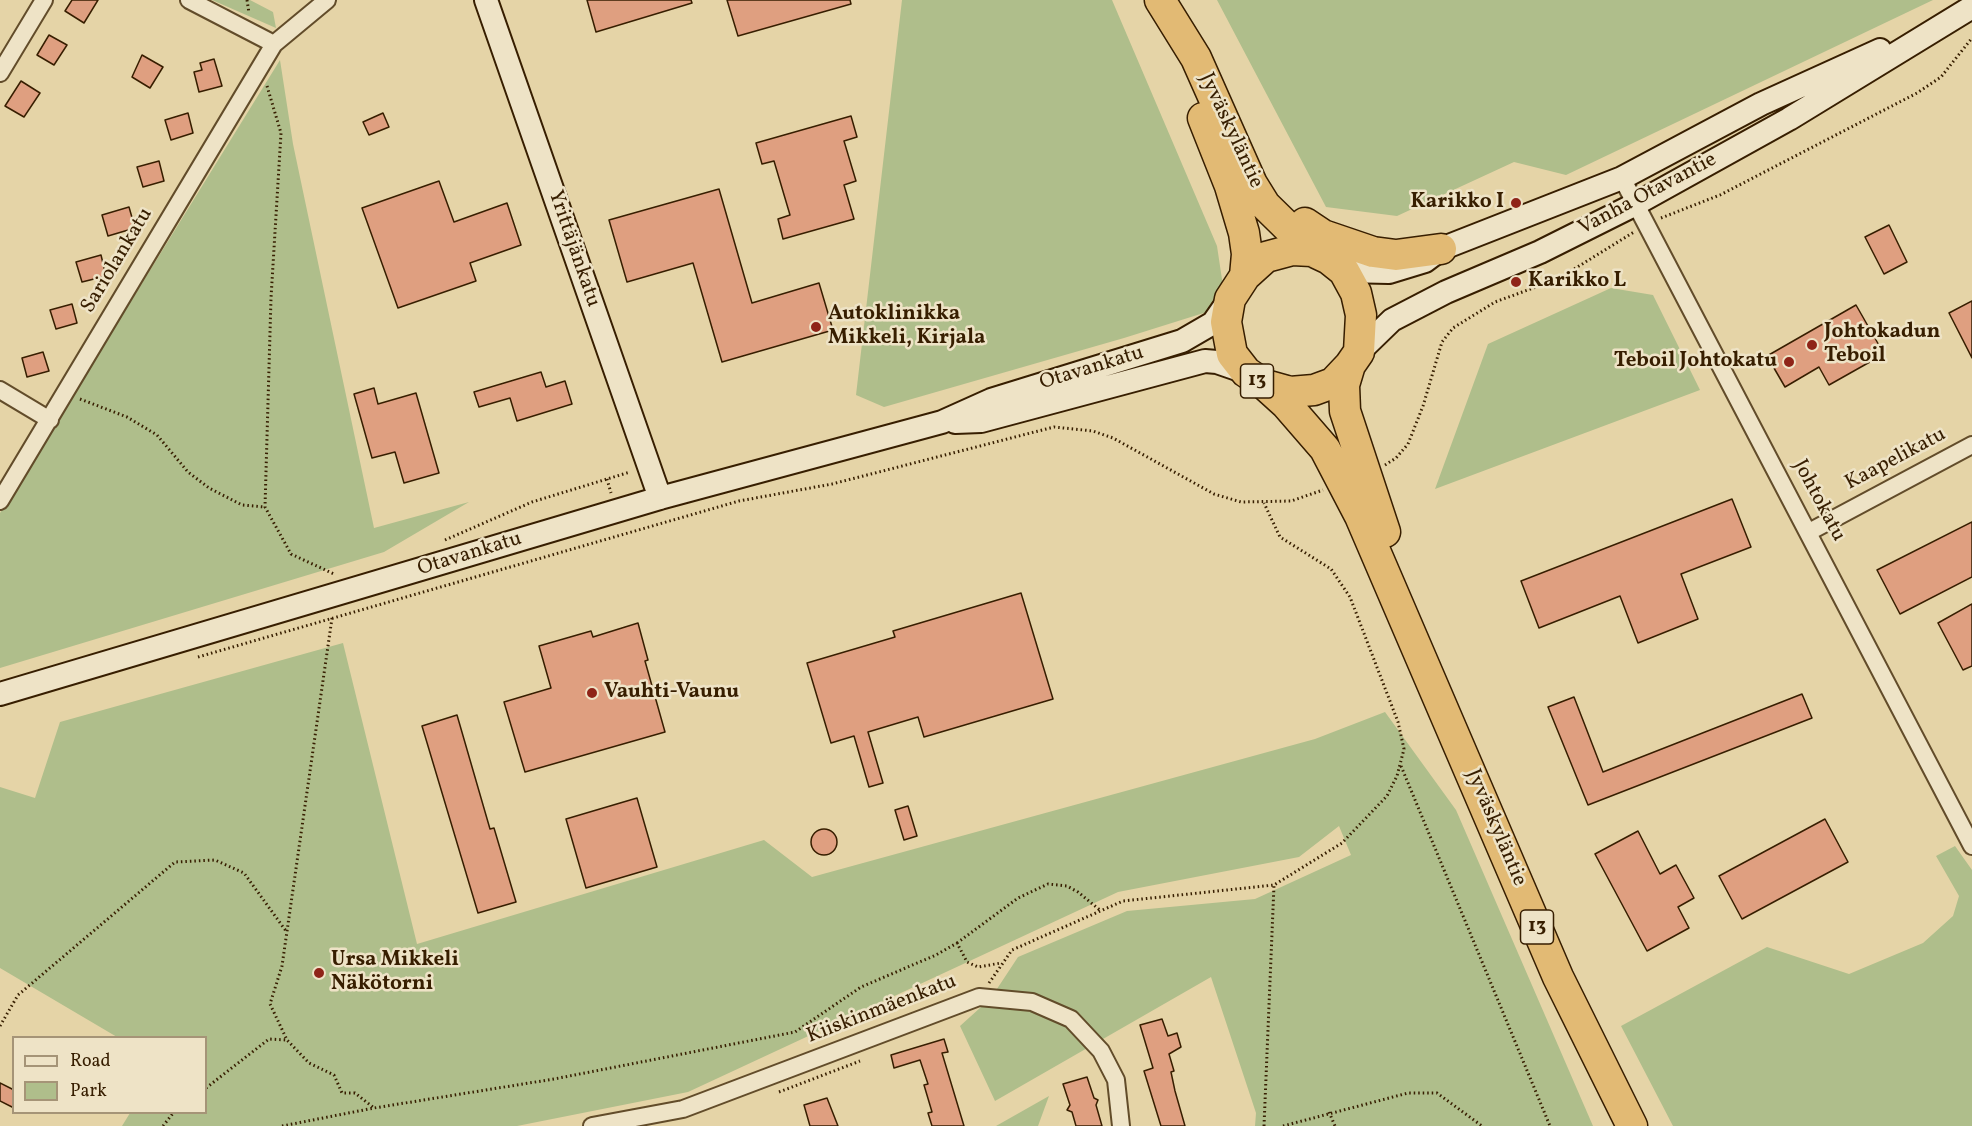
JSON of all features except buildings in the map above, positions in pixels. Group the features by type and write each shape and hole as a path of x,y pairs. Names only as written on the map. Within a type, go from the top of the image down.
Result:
{"highway":[{"name":"Jyväskyläntie","path":"1150,0 1230,186 1244,233 1247,254 1237,287"},
{"name":"Jyväskyläntie","path":"1160,0 1196,58 1252,184 1265,205 1312,251"},
{"path":"1242,159 1299,219 1323,235 1373,252 1396,255 1442,249"},
{"path":"1237,287 1256,264 1273,253 1312,251 1329,259 1344,270"},
{"name":"13","path":"1237,287 1226,322 1232,354 1256,378 1290,392 1314,390 1333,383 1355,358 1361,315 1356,293 1344,270"},
{"name":"Jyväskyläntie","path":"1355,358 1343,398 1355,446 1452,725"},
{"name":"Jyväskyläntie","path":"1256,378 1286,404 1325,449 1360,516 1412,640 1452,725 1558,977 1632,1126"}],"main road":[{"name":"Yrittäjänkatu","path":"486,0 660,498"},
{"name":"Vanha Otavantie","path":"1355,358 1392,320 1411,309 1540,252 1634,205 1789,119 1972,7"},
{"name":"Vanha Otavantie","path":"1344,270 1389,272 1425,261 1442,249 1622,178 1793,88 1934,29"},
{"name":"Otavankatu","path":"0,694 660,498 942,422 991,400 1182,341 1213,323 1237,287"},
{"name":"Otavankatu","path":"942,422 981,421 1205,361 1217,362 1256,378"}],"street":[{"path":"0,73 44,0"},
{"path":"189,0 274,44 327,0"},
{"name":"Sariolankatu","path":"0,501 274,44"},
{"name":"Johtokatu","path":"1622,178 1645,226 1809,532 1972,846"},
{"path":"0,390 50,420"},
{"name":"Kaapelikatu","path":"1809,532 1972,445"},
{"name":"Kiiskinmäenkatu","path":"592,1126 684,1109 979,997 1032,1002 1071,1019 1101,1051 1116,1080 1121,1126"}],"path":[{"path":"1377,469 1396,458 1408,444 1423,406 1442,342 1453,328 1495,302 1558,279 1606,247 1645,226 1720,195 1917,93 1941,77 1972,38"},
{"path":"263,63 281,133 271,298 265,507 291,554 327,569 340,579"},
{"path":"66,394 127,417 157,435 188,472 209,488 242,505 265,507"},
{"path":"195,658 739,501 832,484 1054,427 1093,431 1113,438 1214,494 1241,502 1291,501 1324,490"},
{"path":"979,997 1012,950 1123,901 1274,885 1342,843 1388,796 1404,749 1398,722 1350,597 1331,569 1280,537 1264,503"},
{"path":"332,618 282,966 270,1004 287,1040 309,1063 334,1075 342,1093 355,1093 374,1108"},
{"path":"1400,765 1550,1126"},
{"path":"0,1026 18,995 175,862 215,860 244,873 287,933"},
{"path":"282,1126 374,1108 554,1079 795,1032 861,987 936,955 957,943 1018,898 1048,884 1067,886 1101,911"},
{"path":"1264,1126 1274,885"},
{"path":"957,943 967,962 978,968 1003,963"},
{"path":"207,1087 269,1039 287,1040"},
{"path":"1283,1126 1408,1093 1437,1093 1482,1126"},
{"path":"1329,1112 1335,1126"},
{"path":"163,1126 173,1114"}],"green space":[{"path":"212,0 250,0 273,12 276,28"},
{"path":"902,0 1112,0 1217,246 1226,306 1124,338 884,407 856,395"},
{"path":"1217,0 1933,0 1566,175 1514,162 1397,216 1326,207"},
{"path":"280,60 293,144 374,528 469,502 384,552 0,668 0,513"},
{"path":"1611,288 1653,295 1700,390 1435,489 1488,344"},
{"path":"343,643 417,944 764,840 812,877 1315,739 1385,712 1456,810 1593,1126 1255,1126 1256,1113 1211,977 995,1101 960,1026 991,998 1018,957 1127,911 1255,899 1351,855 1339,826 1299,857 1118,892 688,1092 517,1126 122,1126 129,1114 207,1114 207,1036 115,1036 0,968 0,787 35,798 60,722"},
{"path":"1955,846 1972,870 1972,1126 1673,1126 1621,1026 1767,947 1849,974 1923,943 1953,916 1959,896 1936,856"},
{"path":"1049,1096 1038,1126 996,1126"}],"place":[{"name":"Karikko I","path":"1516,203"},
{"name":"Karikko L","path":"1516,282"},
{"name":"Autoklinikka Mikkeli, Kirjala","path":"816,327"},
{"name":"Johtokadun Teboil","path":"1812,345"},
{"name":"Teboil Johtokatu","path":"1789,362"},
{"name":"Vauhti-Vaunu","path":"592,693"},
{"name":"Ursa Mikkeli Näkötorni","path":"319,973"}]}
